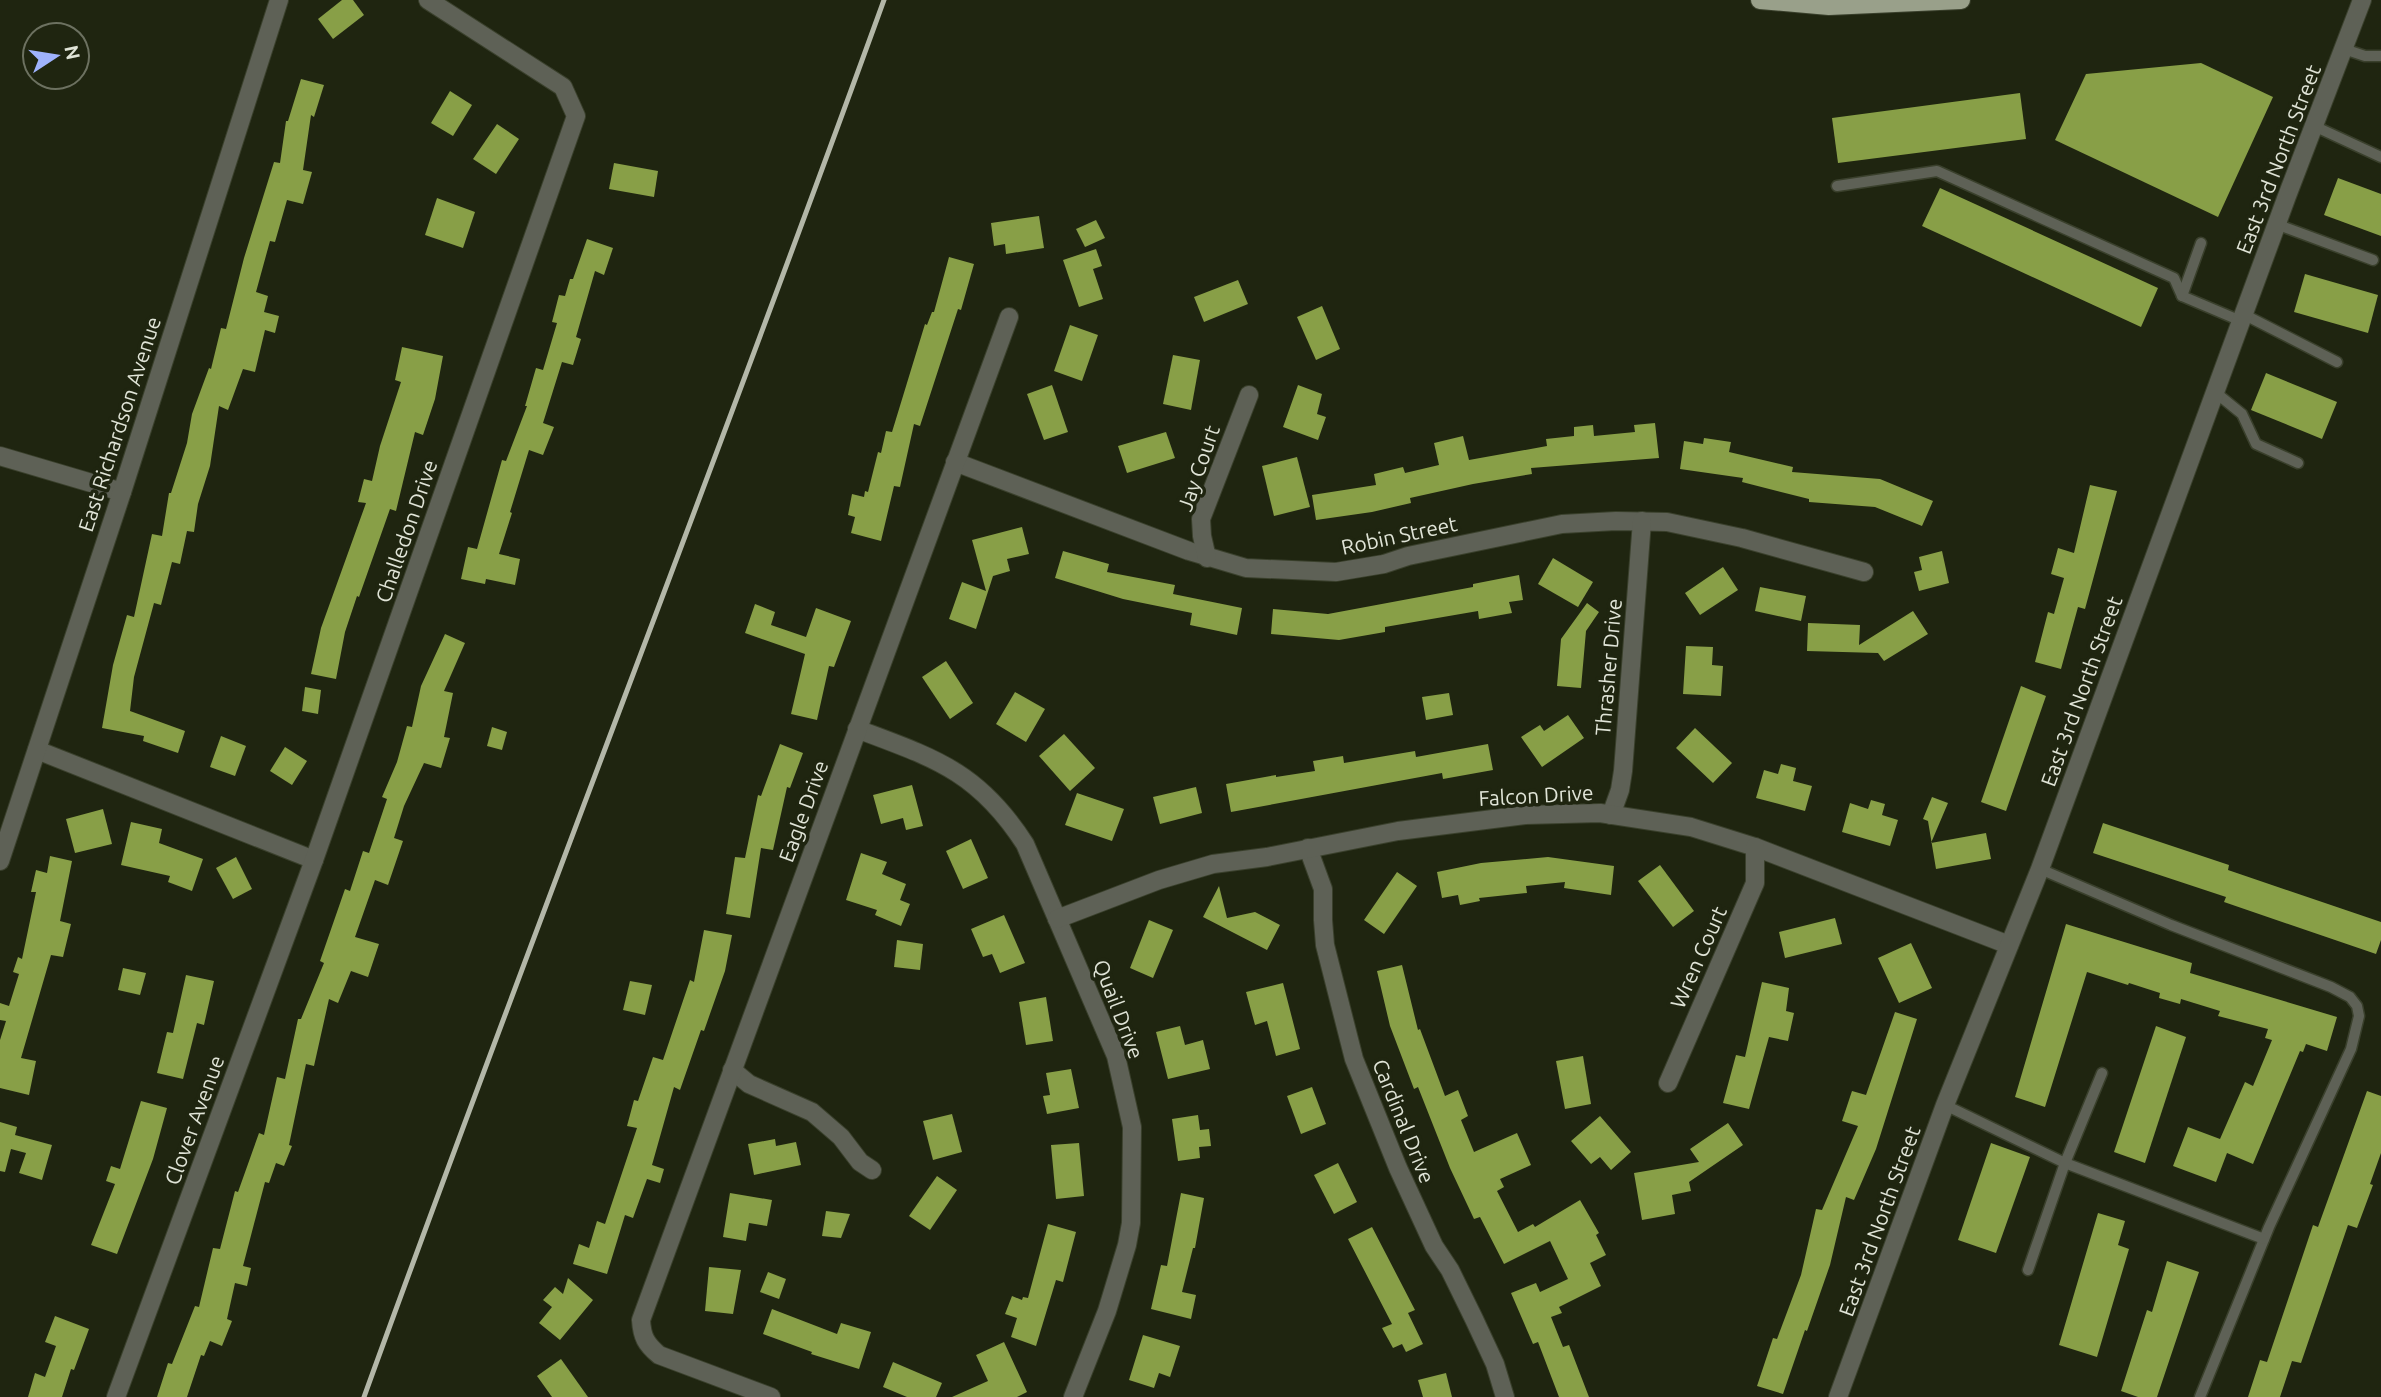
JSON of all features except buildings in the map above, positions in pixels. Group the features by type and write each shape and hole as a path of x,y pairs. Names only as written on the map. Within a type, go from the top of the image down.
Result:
{"main road":[{"path":"1760,0 1829,6 1961,0"}],"street":[{"name":"East Richardson Avenue","path":"0,861 122,492 279,0"},
{"name":"Challedon Drive","path":"314,860 576,116 563,87 428,0"},
{"name":"East 3rd North Street","path":"1839,1397 1945,1105 2040,869 2276,224 2362,0"},
{"name":"Eagle Drive","path":"750,1393 659,1354 649,1346 642,1335 641,1320 1009,317"},
{"name":"Jay Court","path":"1207,558 1201,519 1249,395"},
{"path":"0,456 122,492"},
{"name":"Robin Street","path":"956,462 1207,558 1246,568 1336,572 1384,564 1408,556 1562,524 1667,522 1742,538 1864,572"},
{"name":"Thrasher Drive","path":"1611,815 1620,790 1623,771 1642,522"},
{"name":"Quail Drive","path":"857,729 935,759 974,784 1012,824 1025,844 1116,1056 1128,1103 1133,1152 1131,1223 1107,1311 1073,1397"},
{"path":"37,750 314,860"},
{"name":"Falcon Drive","path":"1057,919 1158,880 1213,864 1267,857 1398,831 1525,815 1611,815 1690,827 1755,847 2009,945"},
{"name":"Wren Court","path":"1668,1083 1755,883 1755,847"},
{"name":"Cardinal Drive","path":"1308,848 1324,888 1325,945 1354,1059 1398,1168 1434,1246 1450,1270 1495,1364 1505,1397"},
{"name":"Clover Avenue","path":"116,1397 314,860"},
{"path":"732,1070 749,1084 813,1112 841,1137 860,1162 872,1170"},
{"path":"750,1393 771,1397"}],"lane":[{"path":"2344,50 2381,56"},
{"path":"2314,126 2381,157"},
{"path":"1837,187 1937,171 2174,278 2182,296 2242,318 2337,362"},
{"path":"2276,224 2373,260"},
{"path":"2182,296 2201,243"},
{"path":"2215,392 2242,414 2256,444 2298,463"},
{"path":"2040,869 2171,925 2331,987 2350,997 2357,1006 2359,1016 2351,1049 2264,1239 2200,1397"},
{"path":"2028,1270 2065,1163 2102,1073"},
{"path":"1945,1105 2065,1163 2264,1239"}],"railway":[{"path":"364,1397 884,0"}]}
